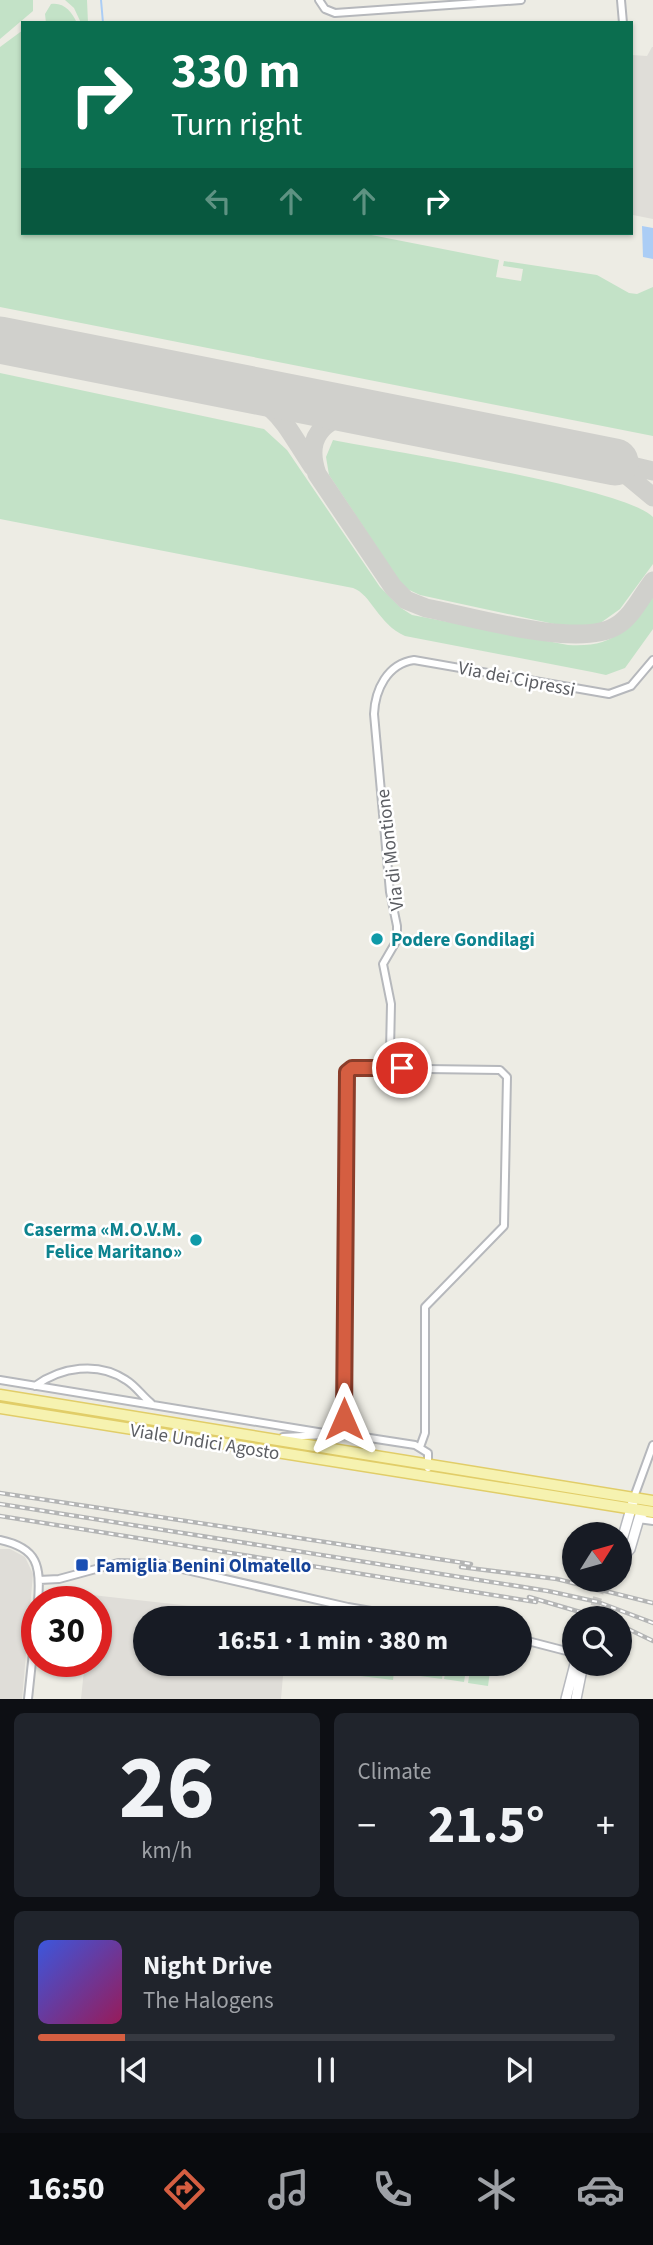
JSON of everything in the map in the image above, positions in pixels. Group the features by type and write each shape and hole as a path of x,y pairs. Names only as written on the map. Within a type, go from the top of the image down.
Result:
{"main road":[{"name":"Viale Undici Agosto","path":"0,1395 653,1501"},
{"name":"Viale Undici Agosto","path":"0,1408 646,1514"},
{"path":"627,1522 634,1497"},
{"path":"632,1545 646,1514"},
{"path":"565,1699 572,1676"},
{"path":"576,1699 581,1676"}],"street":[{"path":"321,3 331,12 340,12 521,0"},
{"path":"621,0 623,21"},
{"name":"Via dei Cipressi","path":"380,688 391,671 414,660 615,694 636,682 653,660"},
{"name":"Via di Montione","path":"380,688 374,714 390,892 398,933 383,964 391,1004 390,1051"},
{"path":"344,1434 347,1072 352,1068 500,1070 507,1077 505,1226 425,1307 425,1439 419,1447 428,1453 430,1463 425,1471 411,1475"},
{"path":"35,1386 65,1371 99,1370 125,1379 156,1406"},
{"path":"0,1380 324,1433"},
{"path":"20,1411 24,1384"},
{"name":"Viale Undici Agosto","path":"266,1437 344,1434 419,1447"},
{"path":"634,1497 653,1445"},
{"path":"646,1514 653,1521"},
{"path":"0,1540 28,1551 39,1568 39,1586"},
{"path":"39,1580 59,1579 118,1563 160,1564 344,1606"},
{"path":"532,1642 562,1650"},
{"path":"28,1699 30,1677"}],"shaded area":[{"path":"653,47 653,219 633,215 633,55 647,56"},
{"path":"0,1549 10,1549 25,1557 33,1574 32,1586 21,1586 21,1677 24,1677 22,1699 0,1699"},
{"path":"112,1597 190,1606 133,1606 133,1676 283,1676 281,1699 81,1699 83,1677 112,1677"}],"green space":[{"path":"0,0 33,0 33,11 0,39"},
{"path":"65,0 87,0 88,21 80,21 74,8"},
{"path":"51,4 60,5 73,15 76,21 46,21 45,14"},
{"path":"21,31 21,235 371,235 499,260 496,277 521,281 523,269 503,266 504,261 597,275 629,293 637,294 653,287 653,436 0,307 0,47"},
{"path":"0,373 264,429 287,450 380,587 412,615 568,645 584,645 618,634 653,595 653,629 625,668 606,675 405,636 388,624 365,596 353,588 0,519"},
{"path":"333,440 553,482 633,506 653,517 653,564 620,609 599,624 568,627 420,595 405,588 400,582 329,475 326,457"},
{"path":"361,1676 394,1676 393,1680"},
{"path":"420,1676 442,1676 442,1679"},
{"path":"445,1676 465,1676 464,1682 444,1679"},
{"path":"469,1676 489,1676 488,1686 468,1683"}],"water":[{"path":"642,226 653,228 653,259 643,257"}],"waterway":[{"path":"101,0 103,21"}],"taxiway":[{"path":"222,384 268,406 285,425 313,467"},
{"path":"355,411 334,420 319,432 313,450 317,474 393,587 406,600 426,608 523,629 577,634 599,632 622,622 653,581"},
{"path":"583,456 617,467 653,497"},
{"path":"615,462 653,471"}],"runway":[{"path":"0,340 615,462"}],"tunnel":[{"path":"595,1606 599,1592"}],"railway":[{"path":"0,1493 471,1564"},
{"path":"0,1504 548,1591 598,1602 653,1623"},
{"path":"0,1516 536,1602"},
{"path":"461,1567 557,1579 653,1603"},
{"path":"529,1597 562,1607"},
{"path":"632,1631 653,1641"}],"place":[{"name":"Podere Gondilagi","path":"377,939"},
{"name":"Caserma «M.O.V.M. Felice Maritano»","path":"196,1240"},
{"name":"Famiglia Benini Olmatello","path":"82,1565"}],"route":[{"path":"344,1419 347,1072 349,1068 402,1068"}]}
